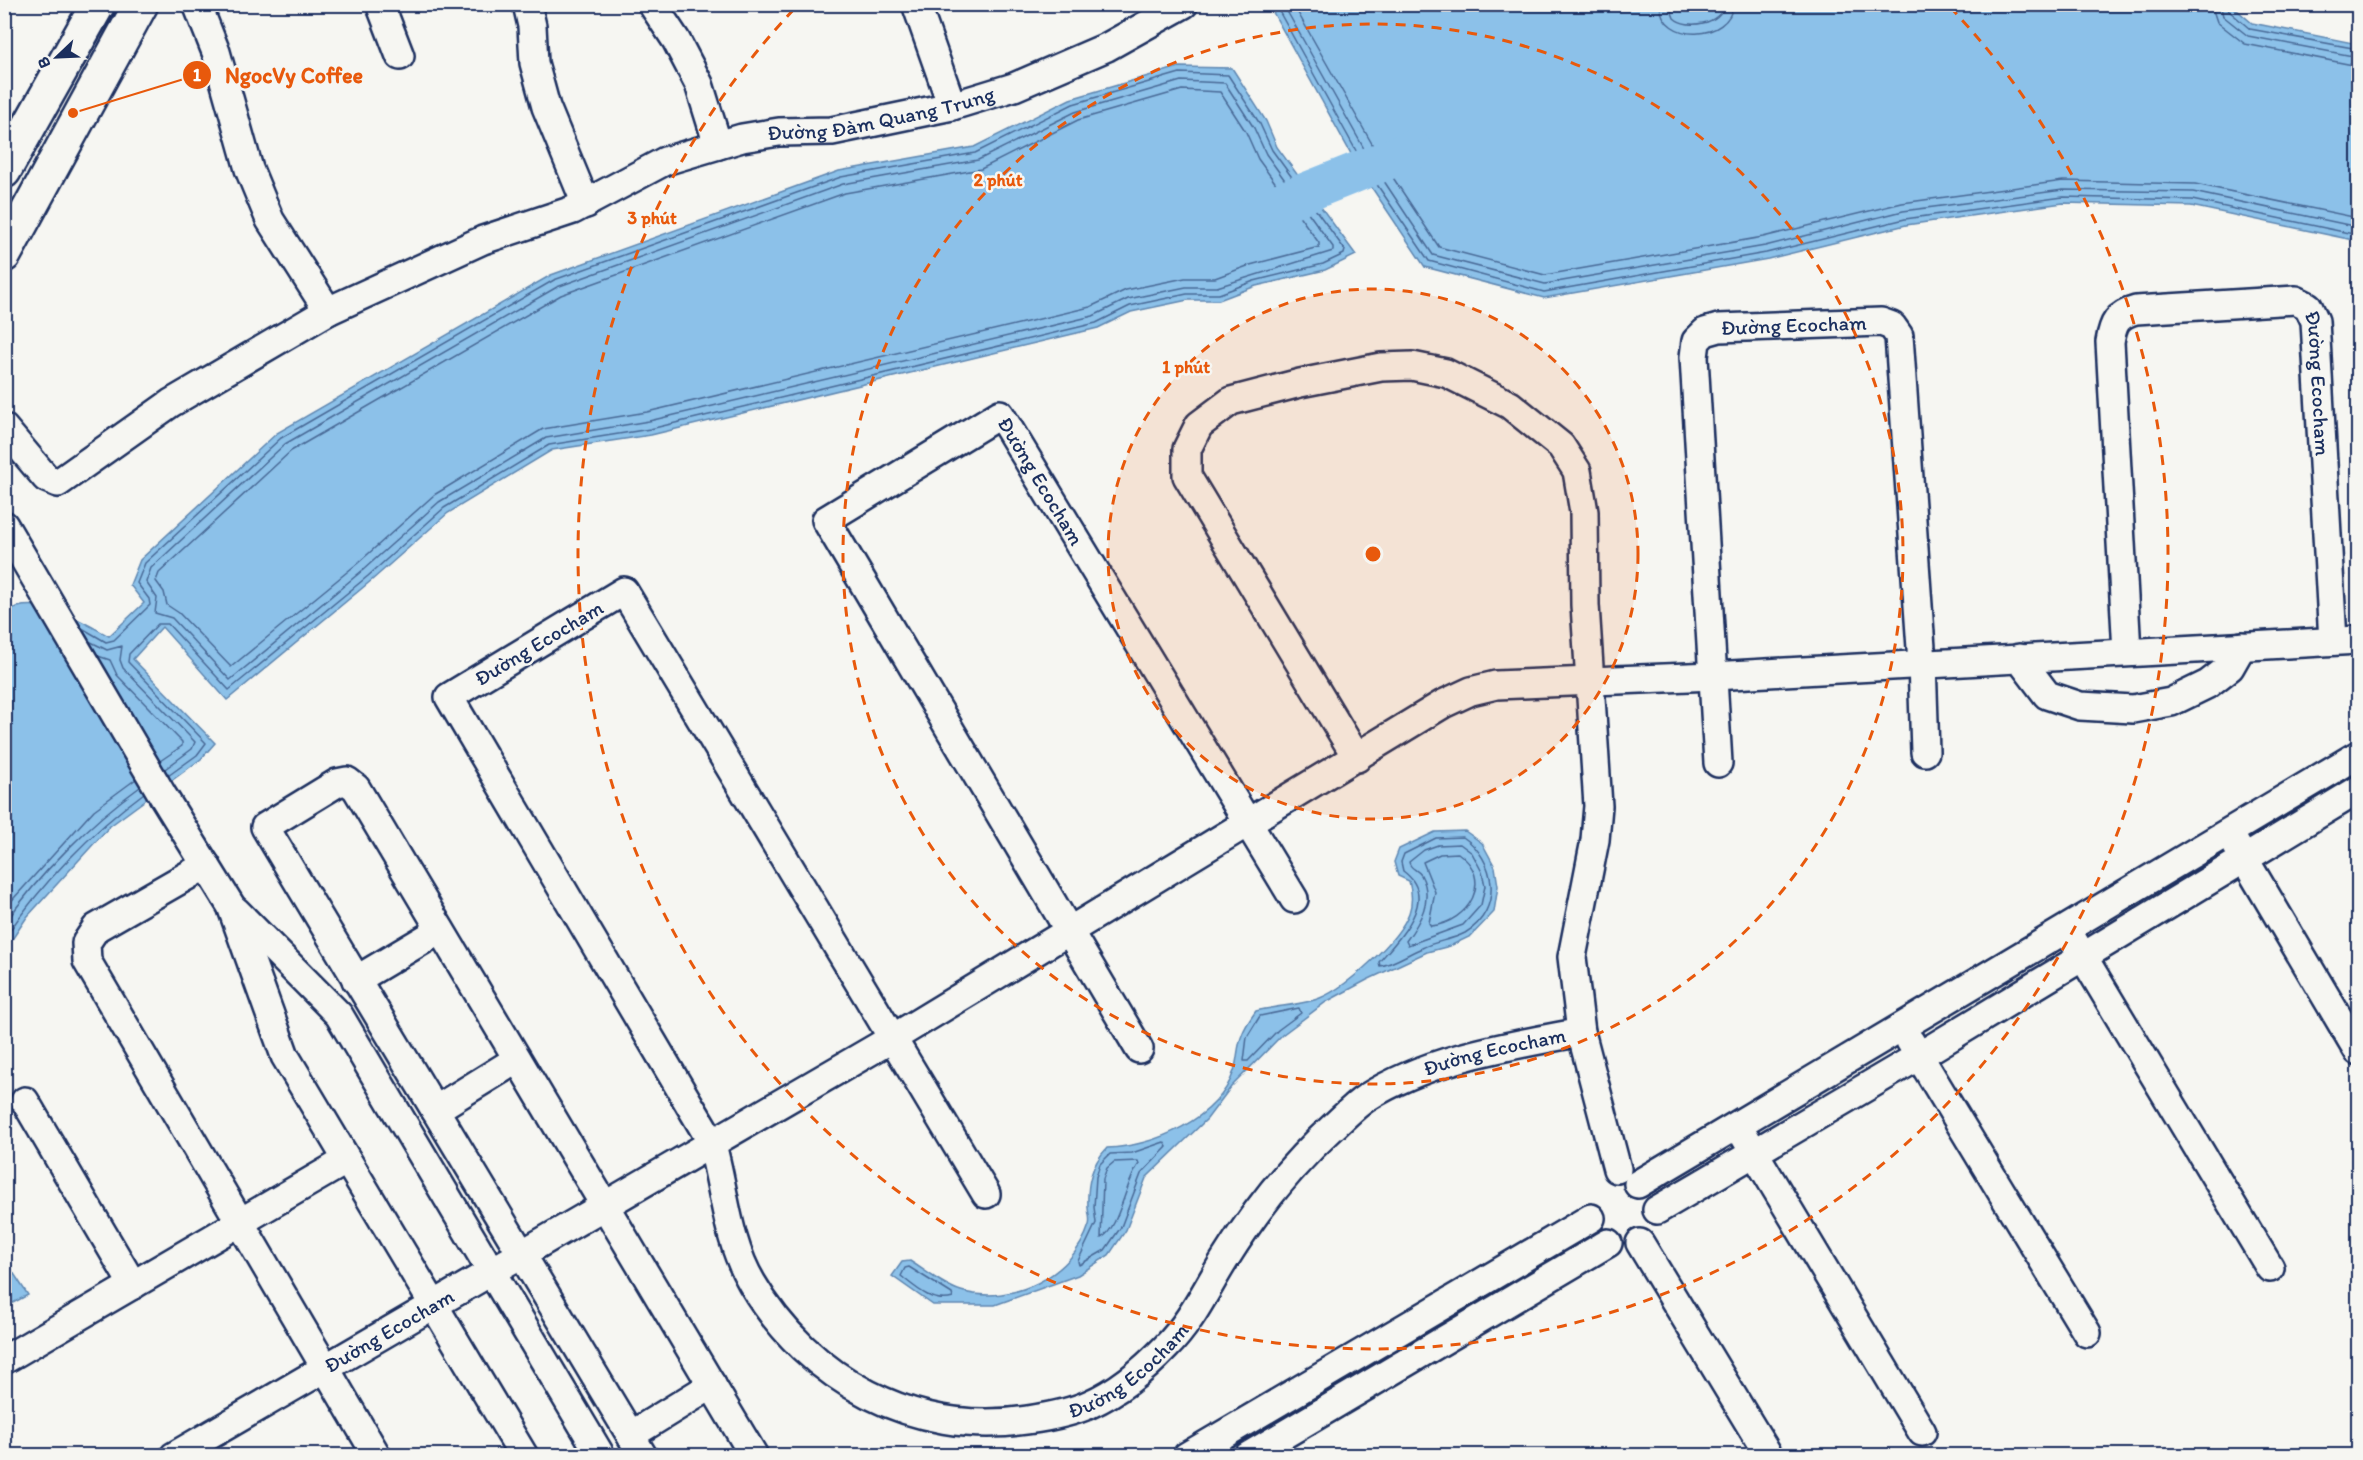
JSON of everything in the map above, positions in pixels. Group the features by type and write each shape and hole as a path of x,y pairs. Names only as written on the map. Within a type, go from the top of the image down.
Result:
{"highway":[{"path":"4,171 98,4"},
{"path":"4,255 141,4"}],"street":[{"path":"380,4 400,56"},
{"path":"527,4 532,26 534,63 579,207"},
{"path":"652,4 676,40 699,84 718,146"},
{"path":"916,4 952,106"},
{"name":"Đường Đàm Quang Trung","path":"4,428 46,478 58,483 171,403 328,311 483,240 579,207 665,161 779,132 832,131 952,106 1014,87 1107,47 1185,4"},
{"path":"201,7 249,169 270,220 328,311"},
{"name":"Đường Ecocham","path":"174,1455 893,1038 1249,825 1443,704 1471,691 1496,685 1713,676 1922,662 2019,658 2346,641 2315,321 2308,306 2296,300 2136,310 2123,314 2113,323 2110,342 2127,652"},
{"name":"Đường Ecocham","path":"1718,763 1694,357 1696,341 1705,332 1719,328 1881,322 1892,326 1899,336 1922,662 1925,752"},
{"path":"1357,758 1187,476 1187,449 1199,425 1231,401 1300,382 1381,367 1412,366 1446,373 1510,405 1561,446 1577,471 1584,512 1590,681"},
{"name":"Đường Ecocham","path":"1139,1049 826,520 1000,414 1293,899"},
{"path":"4,525 163,796 231,906 285,1056 524,1455"},
{"name":"Đường Ecocham","path":"986,1194 624,591 449,698 711,1142 723,1205 734,1244 746,1272 774,1318 804,1351 838,1378 876,1399 918,1414 961,1422 1005,1423 1048,1417 1089,1404 1130,1381 1167,1347 1189,1321 1258,1208 1306,1151 1365,1099 1414,1075 1492,1049 1581,1032"},
{"path":"2019,658 2047,695 2080,706 2133,709 2171,702 2208,684 2230,668 2242,646"},
{"name":"Đường Ecocham","path":"1590,681 1598,806 1595,840 1572,957 1581,1032 1614,1183"},
{"path":"1614,1183 1649,1193 1657,1210 1653,1228 1640,1243 1624,1247 1608,1243 1596,1232 1591,1218 1592,1204 1614,1183 1738,1125 2358,755"},
{"path":"712,1385 637,1445 266,827 337,783 347,781 352,784 754,1455"},
{"path":"1657,1210 1919,1056 2358,790"},
{"path":"2228,833 2358,1051"},
{"path":"206,865 96,928 86,942 85,951 90,969 377,1455"},
{"path":"231,906 339,1015 601,1455"},
{"path":"356,980 440,930"},
{"path":"2067,930 2270,1268"},
{"path":"1902,1028 2087,1333"},
{"path":"435,1110 516,1060"},
{"path":"25,1101 133,1285"},
{"path":"1738,1125 1922,1432"},
{"path":"4,1360 347,1160"},
{"path":"1187,1455 1591,1218"},
{"path":"1248,1455 1608,1243"},
{"path":"1640,1243 1769,1455"}],"water":[{"path":"1731,4 2231,5 2252,23 2358,44 2358,241 2191,206 2063,203 1906,225 1768,259 1544,298 1425,267 1360,170 1269,5 1681,5 1685,11"},
{"path":"1179,67 1232,68 1266,121 1277,147 1356,255 1325,270 1256,286 1219,300 1188,300 1131,312 1098,328 651,435 552,450 448,513 372,580 227,700 162,627 133,659 215,743 201,759 110,826 27,917 5,950 5,611 18,606 45,607 72,616 109,636 144,603 130,585 140,560 277,433 551,275 839,171 974,147 1070,99"},
{"path":"1465,831 1482,843 1495,867 1498,886 1494,912 1471,936 1450,946 1427,952 1367,980 1326,1002 1282,1035 1231,1087 1207,1119 1146,1178 1126,1230 1109,1255 1078,1275 995,1305 933,1305 892,1276 902,1262 910,1261 941,1282 961,1291 980,1295 1020,1290 1038,1283 1055,1272 1081,1243 1089,1225 1089,1183 1097,1161 1107,1148 1144,1142 1163,1136 1199,1116 1214,1103 1226,1088 1234,1071 1240,1039 1256,1011 1320,998 1344,984 1371,962 1395,936 1409,913 1412,901 1409,881 1398,876 1394,862 1399,849 1435,832"},
{"path":"5,1260 28,1295 11,1304 5,1293"}],"waterway":[{"path":"1257,212 1412,150"},
{"path":"1314,198 1360,170"}],"place":[{"name":"NgocVy Coffee","path":"73,113"}]}
